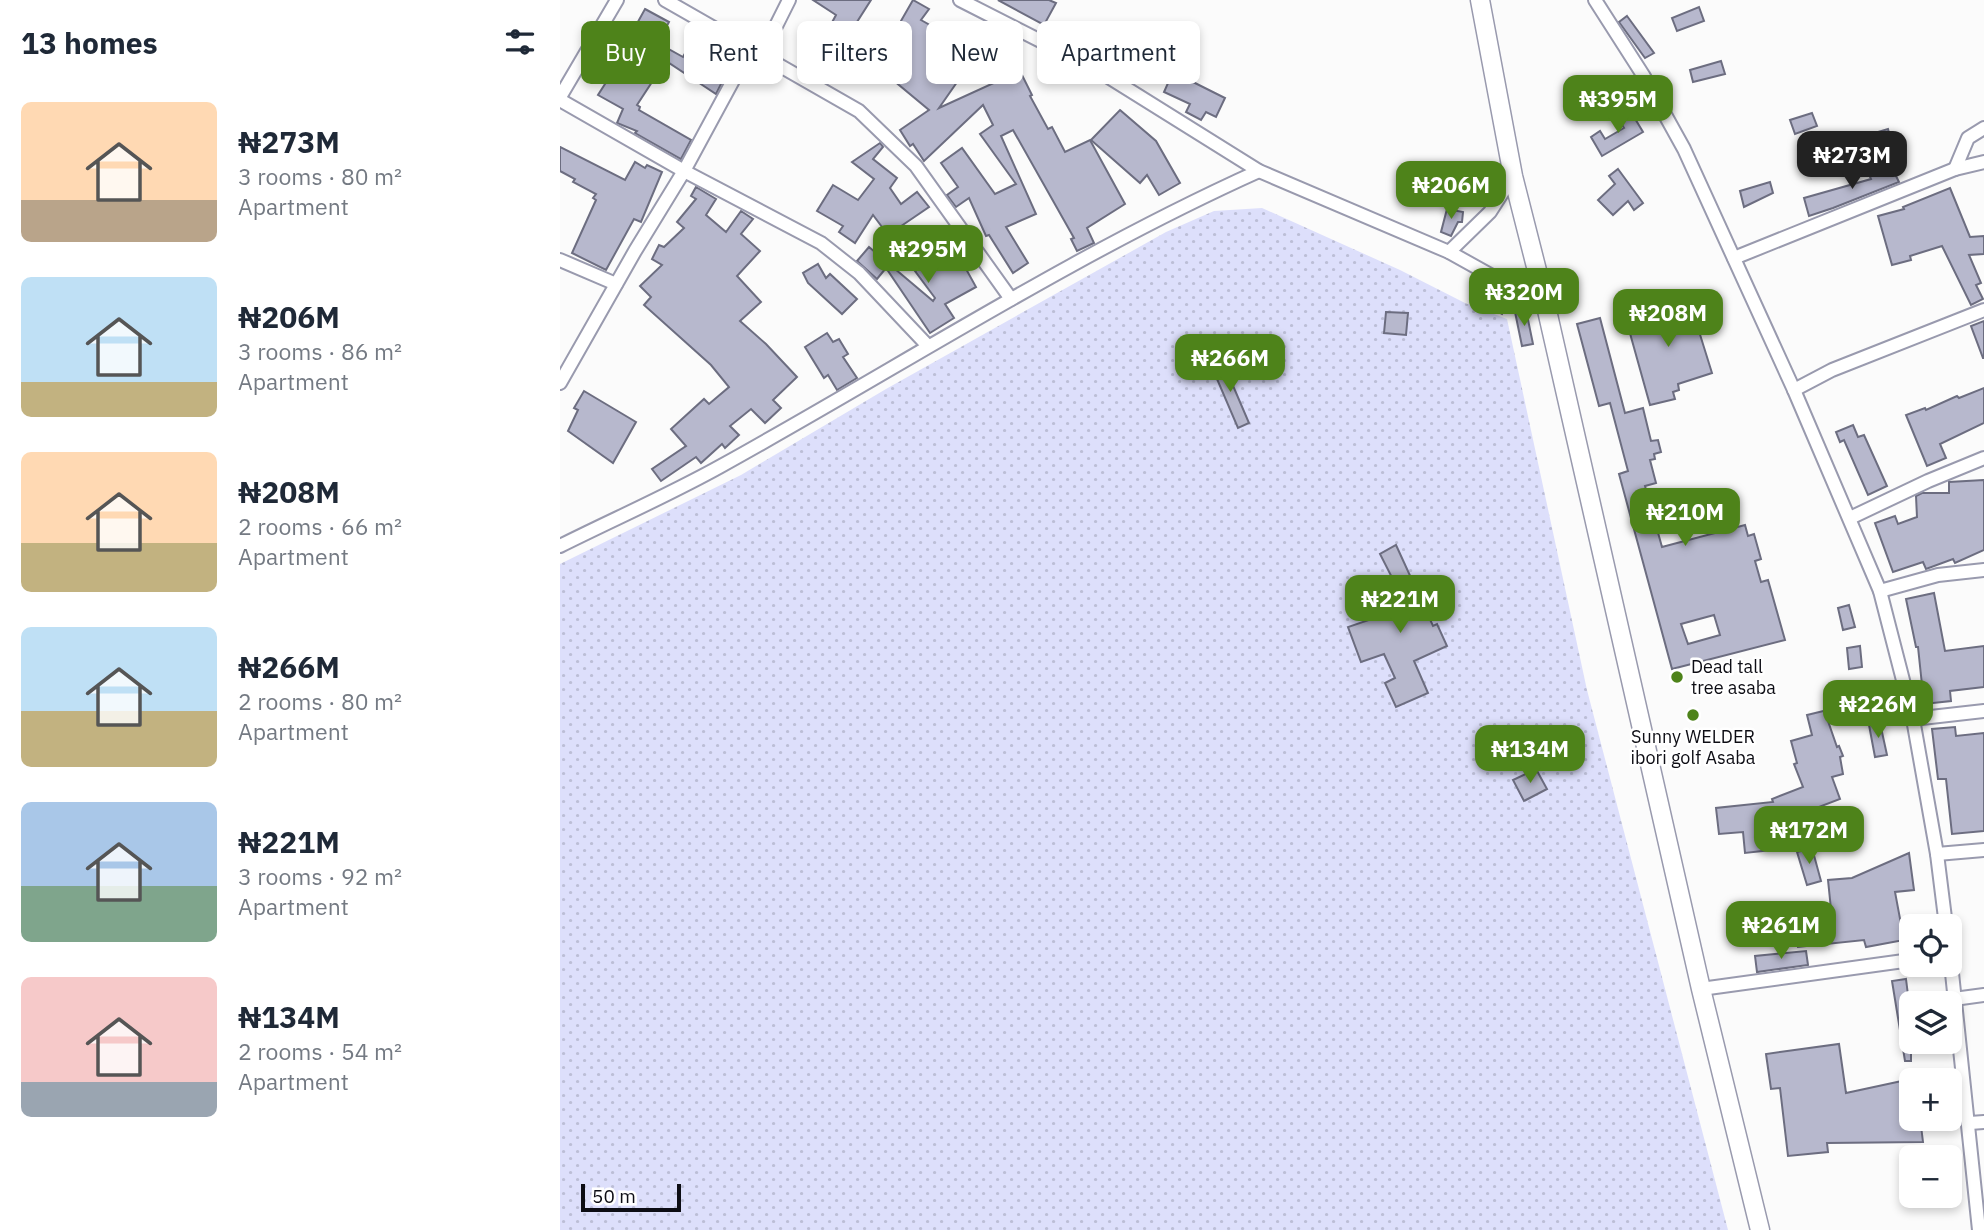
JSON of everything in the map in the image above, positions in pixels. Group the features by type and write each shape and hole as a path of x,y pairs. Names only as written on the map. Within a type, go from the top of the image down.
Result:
{"main road":[{"path":"1480,0 1513,176 1546,306 1700,989 1760,1230"}],"street":[{"path":"617,0 560,99 684,171 821,243 859,273 928,346"},
{"path":"664,0 701,21"},
{"path":"778,21 789,0"},
{"path":"960,0 1094,68 1259,171 1449,252 1546,306"},
{"path":"1595,0 1643,75 1684,149 1794,390 1880,591 1913,719 1937,854 1944,914"},
{"path":"783,68 859,111 886,134 916,166 1010,299"},
{"path":"560,383 684,171 731,84"},
{"path":"1955,169 1968,138 1984,128"},
{"path":"1734,258 1955,169 1984,162"},
{"path":"560,546 719,467 1010,299 1178,207 1259,171"},
{"path":"1449,252 1490,212 1513,176"},
{"path":"560,260 616,284"},
{"path":"1794,390 1832,370 1984,310"},
{"path":"1850,518 1984,458"},
{"path":"1880,591 1938,575 1984,570"},
{"path":"1913,719 1984,711"},
{"path":"1937,854 1984,850"},
{"path":"1700,989 1899,962"},
{"path":"1962,998 1984,995"},
{"path":"1961,1054 1979,1230"},
{"path":"1969,1123 1984,1122"}],"shaded area":[{"path":"1262,208 1400,270 1465,303 1507,319 1587,690 1728,1230 560,1230 560,564 741,475 886,389 1166,232 1214,211"}],"building":[{"path":"813,0 871,0 858,21 833,21 836,15"},
{"path":"913,0 929,9 921,20 926,23 926,84 956,84 939,108 992,84 1023,84 1023,77 1048,129 1052,127 1065,152 1090,140 1125,204 1087,228 1094,243 1077,251 1071,239 1074,238 1013,130 1001,136 1036,214 1006,227 1028,263 1013,273 989,235 986,236 969,198 956,207 947,195 958,187 941,163 962,148 995,194 1016,184 980,134 993,125 983,105 924,161 900,130 929,110 898,84 912,84 912,21 901,21"},
{"path":"998,0 1049,0 1056,3 1046,21 1037,21"},
{"path":"1699,7 1704,21 1677,31 1672,18"},
{"path":"645,9 667,21 638,21"},
{"path":"1627,16 1654,53 1645,58 1619,22"},
{"path":"670,50 684,55 684,73 670,64"},
{"path":"1721,61 1725,74 1693,82 1690,70"},
{"path":"605,84 651,84 637,105 639,110 691,140 681,159 635,133 637,131 617,123 623,109 598,95"},
{"path":"701,84 721,84 716,94"},
{"path":"1168,84 1197,84 1225,98 1216,117 1206,112 1201,120 1186,112 1190,104 1164,92"},
{"path":"1120,110 1156,141 1180,183 1159,195 1147,175 1140,183 1091,140"},
{"path":"1631,112 1643,132 1602,156 1591,137 1600,131 1605,139 1624,128 1619,120"},
{"path":"1812,113 1817,126 1795,134 1790,120"},
{"path":"1888,129 1891,141 1847,154 1849,159 1818,173 1812,158 1858,138"},
{"path":"880,143 883,147 873,159 897,178 890,188 901,204 917,192 929,207 888,235 873,215 855,243 839,232 843,226 817,211 833,185 858,200 874,179 852,162"},
{"path":"560,147 625,180 635,162 645,168 647,165 662,172 641,222 634,219 606,270 572,253 596,200 593,198 596,194 573,182 575,179 560,171"},
{"path":"1889,162 1899,182 1809,216 1804,198 1871,179 1868,172"},
{"path":"1618,169 1643,203 1634,210 1628,201 1613,215 1598,200 1615,184 1609,176"},
{"path":"1770,182 1773,193 1744,207 1740,191"},
{"path":"696,187 716,199 706,215 726,232 741,211 753,219 741,234 760,251 737,276 761,302 740,321 797,377 773,400 781,408 765,423 751,409 730,426 739,435 725,448 722,444 701,463 696,457 661,481 652,469 686,446 671,429 704,399 709,404 729,387 711,365 644,305 651,297 640,286 662,265 652,259 659,245 664,247 684,228 677,222 696,199 691,196"},
{"path":"1950,188 1970,237 1984,236 1984,254 1969,255 1981,283 1976,285 1983,299 1971,305 1942,246 1892,265 1878,216 1904,209 1903,207"},
{"path":"1447,209 1463,212 1462,222 1458,222 1451,236 1441,232"},
{"path":"869,247 933,301 935,298 915,271 955,249 976,287 945,304 954,318 930,333 886,268 877,279 857,261"},
{"path":"818,264 826,278 830,274 857,299 842,314 808,283 803,273"},
{"path":"1487,292 1508,304 1502,314 1481,302"},
{"path":"1688,296 1712,373 1678,384 1679,390 1673,392 1675,399 1650,405 1626,319 1662,309 1660,304"},
{"path":"1526,310 1533,344 1522,346 1515,312"},
{"path":"1386,312 1408,313 1406,335 1384,333"},
{"path":"1600,318 1625,413 1643,408 1651,441 1658,440 1661,452 1654,454 1655,459 1650,460 1656,483 1645,486 1662,547 1745,525 1748,536 1754,534 1761,559 1755,561 1761,582 1768,580 1785,640 1672,669 1619,474 1628,471 1610,403 1599,406 1577,324","holes":["1714,615 1720,635 1688,644 1681,624"]},
{"path":"1984,321 1984,358 1983,358 1971,326"},
{"path":"827,333 833,342 839,339 848,354 843,357 857,378 837,390 828,375 824,378 805,347"},
{"path":"1222,360 1249,423 1238,428 1211,365"},
{"path":"1984,388 1984,423 1940,444 1946,458 1927,466 1906,415"},
{"path":"584,391 636,422 613,463 568,431 578,410 574,408"},
{"path":"1853,425 1858,437 1864,435 1887,486 1868,495 1844,440 1840,442 1836,432"},
{"path":"1984,480 1984,550 1955,563 1953,559 1926,569 1923,562 1893,572 1875,523 1895,516 1898,524 1917,517 1916,496 1922,493 1949,493 1949,482"},
{"path":"1396,545 1433,626 1437,624 1447,646 1414,661 1428,693 1396,707 1385,683 1395,678 1384,654 1361,662 1348,627 1407,607 1380,554"},
{"path":"1934,593 1945,651 1984,646 1984,687 1950,691 1951,701 1924,704 1918,647 1906,599"},
{"path":"1849,605 1855,627 1843,630 1838,608"},
{"path":"1860,646 1862,667 1849,669 1847,648"},
{"path":"1844,706 1846,717 1828,721 1843,756 1840,757 1843,774 1832,777 1840,799 1769,826 1771,850 1745,853 1743,832 1719,834 1716,808 1773,802 1772,799 1803,787 1794,764 1797,763 1791,741 1812,735 1807,715"},
{"path":"1880,723 1887,755 1875,757 1869,725"},
{"path":"1955,727 1956,736 1984,733 1984,831 1952,834 1946,779 1938,779 1932,729"},
{"path":"1536,769 1547,789 1524,801 1513,780"},
{"path":"1812,848 1821,881 1807,885 1797,852"},
{"path":"1909,853 1914,890 1895,892 1899,914 1899,941 1866,947 1864,940 1798,947 1795,929 1832,919 1828,880 1852,878"},
{"path":"1806,951 1808,965 1757,972 1755,956"},
{"path":"1906,979 1908,991 1899,991 1899,1024 1892,981"},
{"path":"1839,1044 1846,1093 1899,1082 1899,1131 1922,1131 1923,1142 1827,1143 1828,1152 1788,1156 1780,1088 1771,1089 1766,1054"},
{"path":"1904,1054 1911,1054 1911,1061 1905,1061"}],"place":[{"name":"Dead tall tree asaba","path":"1677,677"},
{"name":"Sunny WELDER ibori golf Asaba","path":"1693,715"}]}
